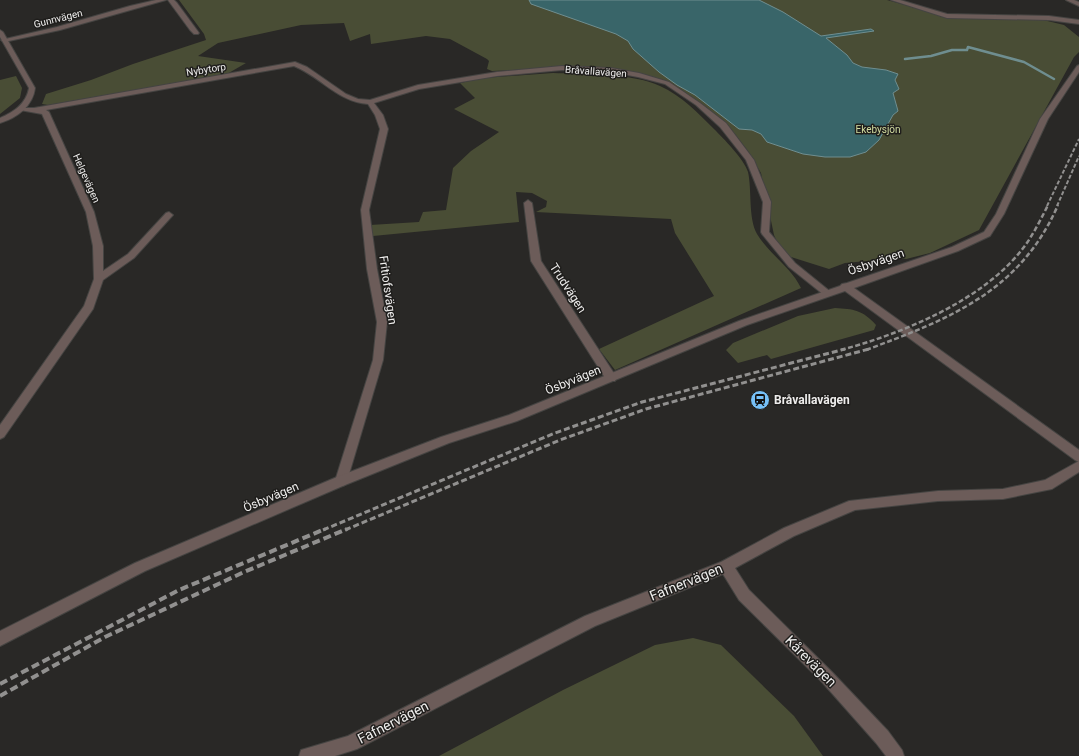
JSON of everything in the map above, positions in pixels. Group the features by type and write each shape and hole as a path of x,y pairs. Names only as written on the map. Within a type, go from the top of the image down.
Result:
{"street":[{"name":"Gunnvägen","path":"4,40 58,29 132,7 164,0"},
{"path":"171,0 179,8 189,26 196,33"},
{"path":"894,0 947,16 1049,18 1079,22"},
{"path":"1069,0 1079,4"},
{"path":"0,32 32,88 29,100 22,109 0,121"},
{"name":"Nybytorp","path":"36,110 295,64 305,68 344,95 357,101 370,102"},
{"name":"Ösbyvägen","path":"0,639 140,567 341,481 445,440 513,418 743,323 845,286 955,249 987,234 1000,214 1044,119 1079,67"},
{"name":"Bråvallavägen","path":"370,102 418,87 497,74 562,68 611,70 639,75 667,84 698,104 723,125 734,139 750,160 767,202 765,232 792,265 827,293"},
{"name":"Fritiofsvägen","path":"341,481 378,360 382,322 372,269 365,210 384,129 379,115 370,102"},
{"path":"22,109 36,110"},
{"name":"Helgevägen","path":"0,434 89,307 99,279 98,246 90,212 45,112 36,110"},
{"name":"Trudvägen","path":"528,203 536,261 611,378"},
{"path":"99,279 131,256 169,215"},
{"path":"845,286 1079,457"},
{"name":"Fafnervägen","path":"307,756 351,743 590,620 726,566 788,532 854,505 938,496 1003,494 1048,485 1079,466"},
{"name":"Kårevägen","path":"726,566 744,595 827,677 882,737 896,756"}],"green space":[{"name":"Ekebysjön","path":"179,0 887,0 952,18 1035,18 1064,25 1079,37 1079,52 1074,57 979,230 930,253 906,259 901,258 845,263 829,269 791,257 779,246 774,235 761,173 748,151 731,129 668,85 645,77 604,71 535,69 492,71 487,69 489,61 487,59 450,39 426,36 371,44 370,34 350,41 344,23 301,25 218,43 198,56 246,63 227,74 48,105 42,104 46,94 206,40 204,34"},
{"path":"553,73 622,76 649,82 668,90 689,105 723,138 746,167 749,179 752,220 757,234 797,280 801,288 615,370 599,349 714,296 675,233 671,219 536,212 546,207 547,201 532,193 516,192 519,222 373,236 370,225 419,222 423,212 446,210 453,168 471,151 499,132 454,109 475,98 460,83 484,78"},
{"path":"16,76 22,88 20,98 0,114 0,80"},
{"path":"835,308 847,309 862,313 876,325 874,330 771,359 767,355 738,363 726,350 733,343 798,316"},
{"path":"693,638 721,645 794,716 823,756 439,756 563,690 655,645"}],"water":[{"name":"Ekebysjön","path":"529,0 759,0 783,12 821,36 871,29 874,31 826,38 847,55 853,63 862,67 886,70 898,74 895,80 899,89 893,93 898,111 893,115 879,140 866,152 850,157 825,157 803,154 767,142 761,134 752,130 739,129 695,95 677,85 659,72 633,49 628,41 616,34 531,4"}],"waterway":[{"path":"905,59 931,56 952,50 967,50 968,47 1024,62 1054,79"}],"railway":[{"path":"1047,206 1079,139"},
{"path":"1057,206 1079,156"},
{"path":"841,350 891,334 916,324 941,312 987,283 1007,266 1024,247 1034,232 1048,205"},
{"path":"868,349 926,326 953,313 979,298 1002,281 1024,260 1042,235 1058,205"},
{"path":"323,530 555,433 642,402 845,349"},
{"path":"345,530 560,440 646,409 868,349"},
{"path":"0,684 179,590 325,529"},
{"path":"0,696 105,637 244,572 347,529"}],"place":[{"name":"Bråvallavägen","path":"760,400"}]}
